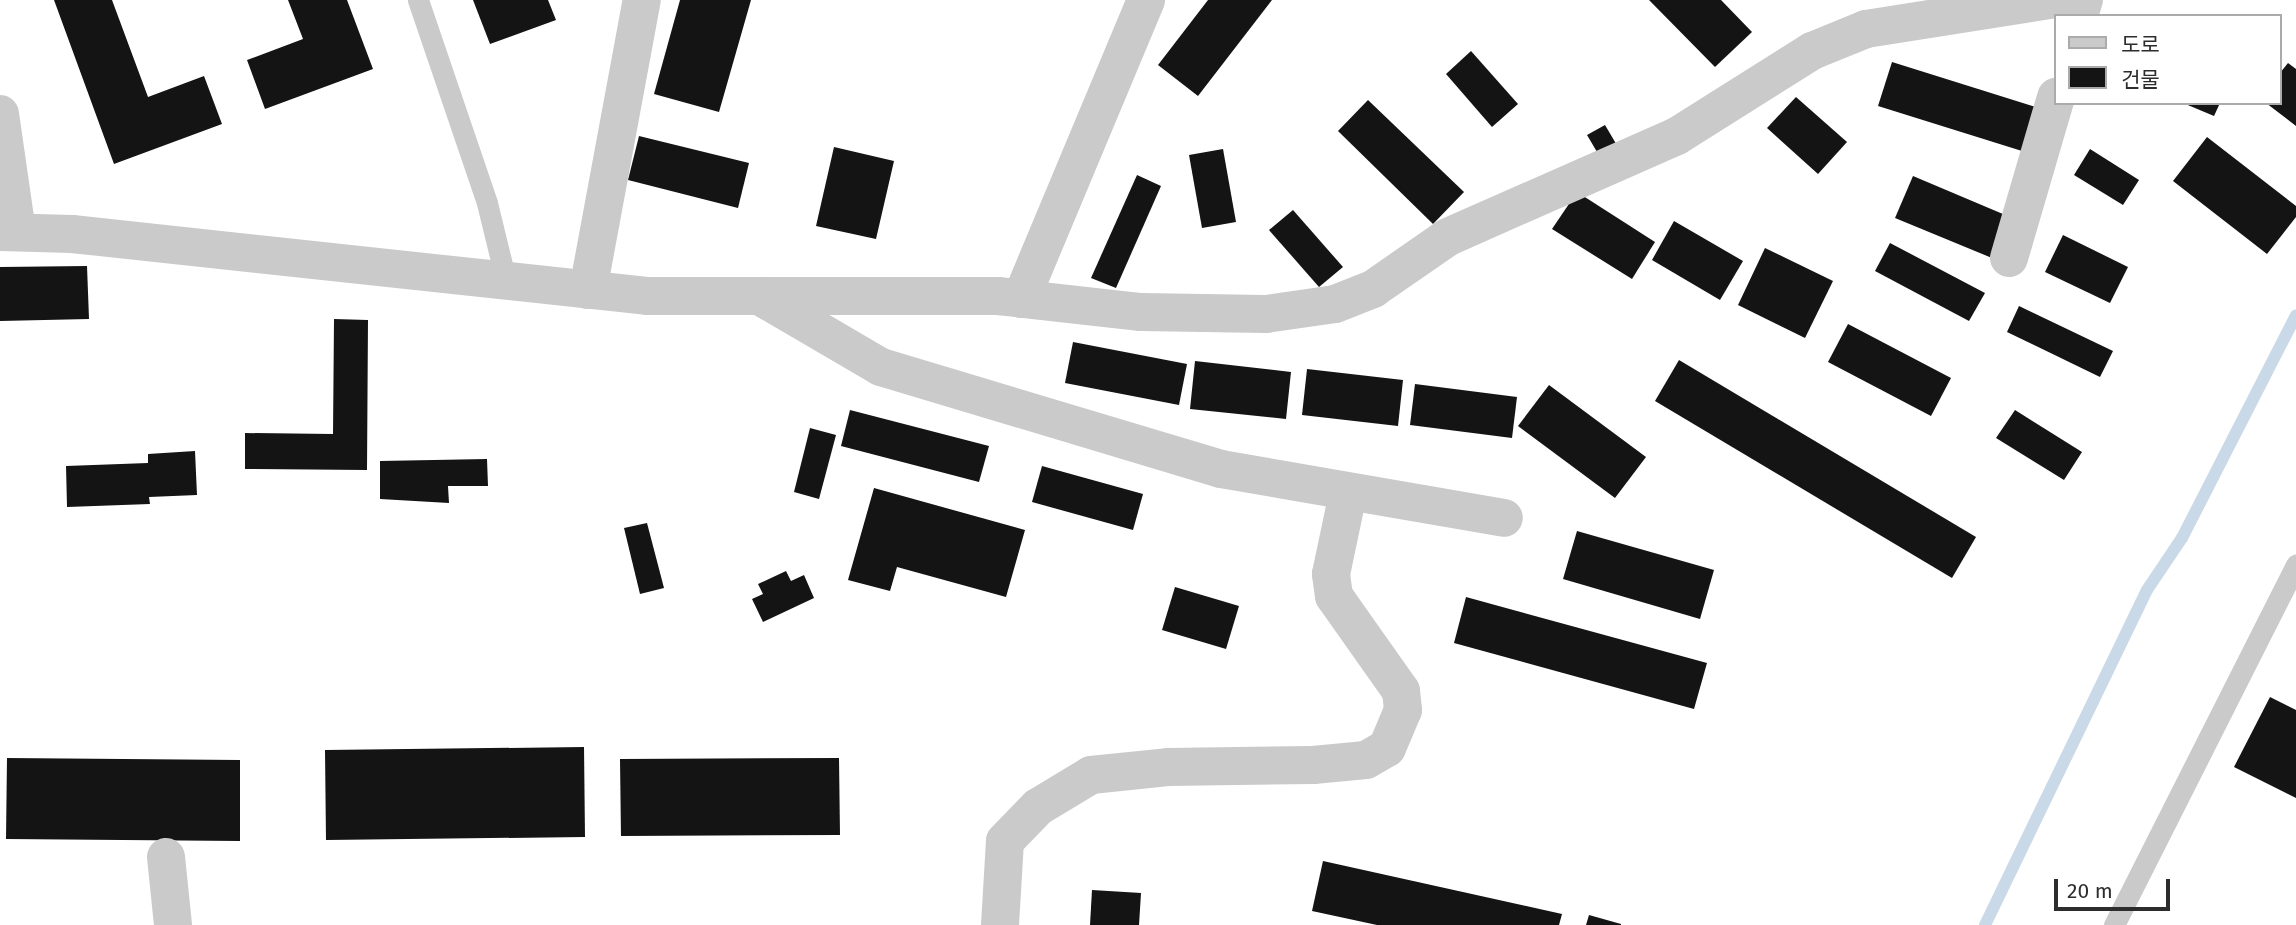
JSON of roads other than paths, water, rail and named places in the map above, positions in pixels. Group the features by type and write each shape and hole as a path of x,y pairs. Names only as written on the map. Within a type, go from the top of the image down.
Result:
{"street":[{"path":"588,290 642,0"},
{"path":"1021,299 1146,0"},
{"path":"0,114 8,232 72,234 647,296 1021,299 1155,313 1266,314 1335,304 1373,289 1448,237 1677,136 1812,51 1866,29 1890,13 2050,0"},
{"path":"2009,258 2054,104"},
{"path":"760,296 881,367 1221,469 1504,518"},
{"path":"1000,925 1005,841 1038,807 1091,775 1168,767 1366,760 1387,748 1403,710 1401,691 1334,596 1331,574 1348,493"},
{"path":"166,857 173,925"}],"lane":[{"path":"418,0 487,203 506,281"},
{"path":"2114,925 2296,564"}],"waterway":[{"path":"1985,925 2147,590 2182,538 2296,315"}]}
